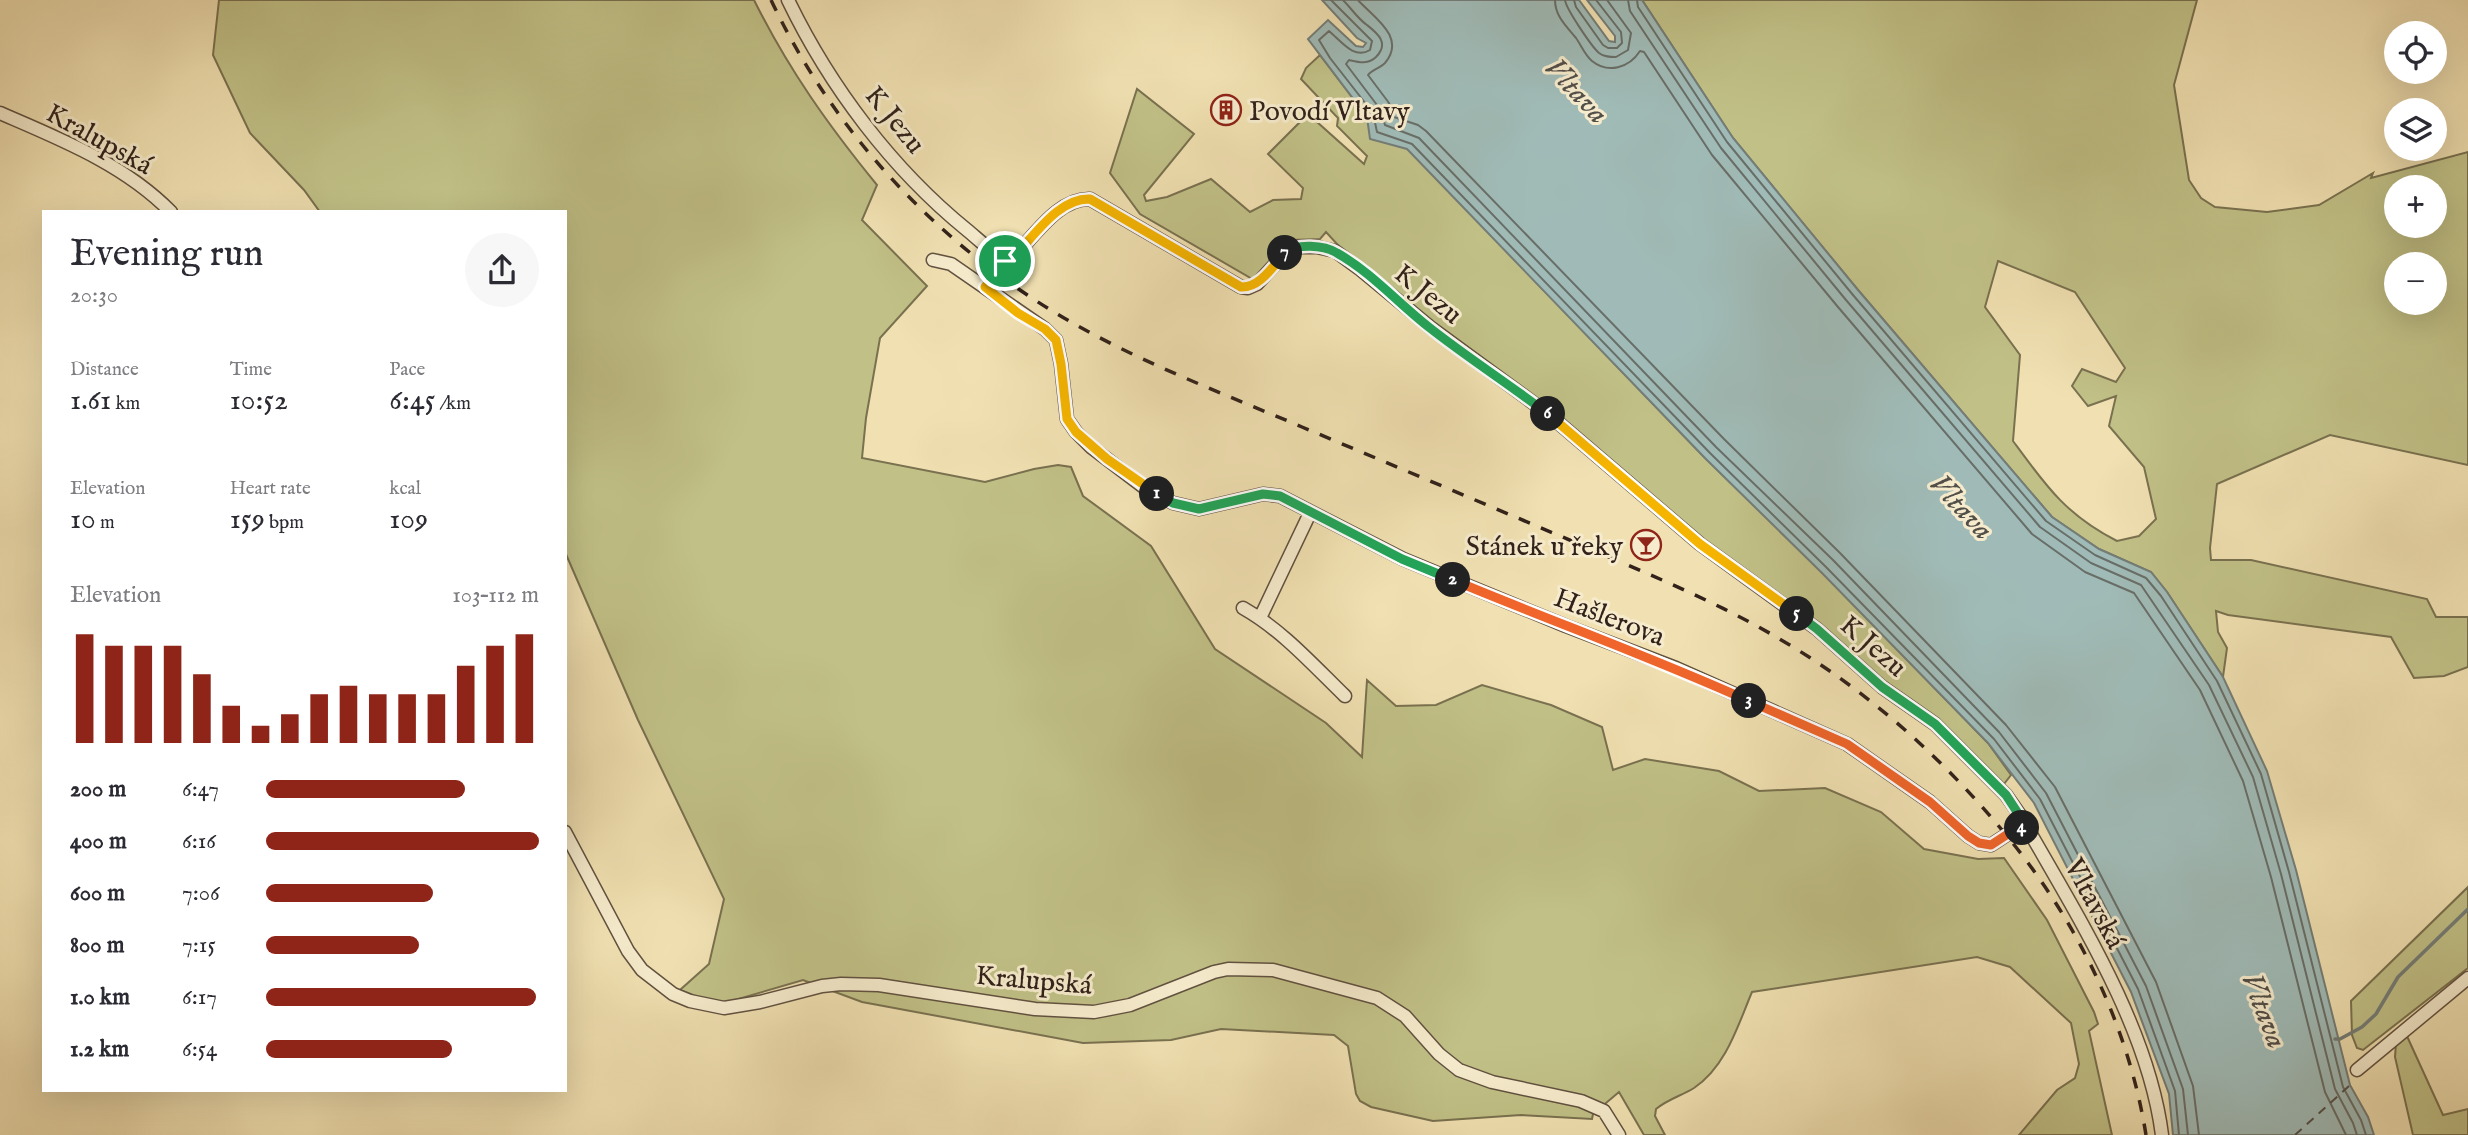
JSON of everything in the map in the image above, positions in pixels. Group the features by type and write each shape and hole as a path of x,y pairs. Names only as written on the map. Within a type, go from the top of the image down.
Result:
{"street":[{"name":"K Jezu","path":"788,0 838,86 870,129 933,202 995,253 1008,257 1016,254 1065,205 1080,199 1090,199 1241,287 1248,288 1257,284 1288,250 1296,247 1317,247 1335,251 1430,327 1547,413 1700,544 1817,629 1882,687 1935,724"},
{"name":"Kralupská","path":"0,113 67,143 127,176 169,210"},
{"path":"985,287 1008,257"},
{"name":"Hašlerova","path":"933,260 951,264 1018,313 1045,329 1056,340 1067,419 1076,432 1091,447 1145,488 1173,503 1199,509 1263,494 1280,496 1402,559 1676,668 1847,744 1930,802 1979,843 1991,845 2014,830 2027,827"},
{"path":"1261,618 1310,513"},
{"path":"1243,608 1261,618 1345,696"},
{"name":"Vltavská","path":"1935,724 2006,795 2027,827 2092,944 2136,1040 2158,1105 2162,1135"},
{"name":"Kralupská","path":"567,836 628,951 642,970 673,994 690,1001 724,1008 822,986 880,985 1035,1009 1094,1012 1130,1004 1214,972 1228,969 1273,970 1352,989 1377,998 1405,1016 1439,1054 1459,1070 1492,1082 1581,1101 1604,1111 1619,1135"},
{"path":"2357,1070 2468,978"}],"green space":[{"path":"219,0 754,0 810,96 877,185 862,220 927,286 880,338 862,458 985,482 1034,469 1058,465 1071,467 1083,496 1151,546 1215,649 1326,723 1362,757 1367,680 1396,706 1436,705 1482,685 1551,705 1602,727 1613,770 1645,759 1719,771 1759,791 1825,788 1881,812 1924,849 1978,859 2004,858 2047,920 2094,1012 2098,1024 2089,1031 2112,1135 2019,1135 2057,1090 2075,1078 2079,1064 2071,1023 2010,967 1977,957 1752,992 1730,1044 1715,1069 1694,1088 1656,1109 1655,1116 1665,1135 1644,1135 1619,1092 1593,1114 1592,1119 1521,1115 1433,1121 1371,1107 1360,1101 1356,1094 1348,1046 1334,1035 1221,1029 1171,1040 1083,1043 862,1002 803,980 718,1005 680,990 709,964 724,899 638,720 567,557 567,210 319,210 304,190 250,133 213,55"},
{"path":"1642,0 2197,0 2174,85 2189,180 2201,198 2215,207 2267,212 2319,205 2373,173 2371,178 2434,161 2447,161 2447,158 2468,152 2468,465 2330,435 2217,484 2210,548 2211,560 2251,560 2427,599 2436,617 2468,617 2468,667 2444,676 2414,678 2391,637 2228,615 2216,611 2218,632 2227,648 2223,677 2151,572 2099,549 2052,517 1858,290 1733,138","holes":["1998,261 2075,292 2125,368 2116,382 2082,369 2072,386 2088,406 2116,396 2109,426 2144,467 2156,519 2139,536 2117,541 2084,521 2047,486 2013,441 2020,355 1985,307"]},
{"path":"1320,55 1367,117 1373,138 1407,148 1705,458 1821,571 1988,743 2011,775 2000,789 1935,724 1361,270 1326,232 1320,239 1291,240 1254,280 1140,214 1110,173 1137,89 1194,134 1144,195 1146,201 1167,197 1211,179 1250,212 1273,200 1301,199 1303,188 1268,154 1308,114 1364,164 1367,156 1337,126 1338,118 1301,79 1306,68"},
{"path":"2468,887 2468,968 2363,1050 2357,1048 2352,1035 2351,1001"},
{"path":"2406,1034 2443,1115 2468,1109 2468,1135 2413,1135 2395,1057 2396,1043"}],"water":[{"name":"Vltava","path":"1322,0 1579,0 1609,41 1615,42 1615,36 1587,0 1642,0 1733,138 1858,290 2052,517 2099,549 2151,572 2223,677 2267,771 2296,870 2350,1085 2368,1117 2374,1135 2173,1135 2169,1094 2131,992 2034,803 1988,743 1705,458 1407,149 1370,139 1367,117 1308,39 1328,20 1356,46 1363,47 1366,43 1357,38"}],"waterway":[{"path":"2335,1039 2362,1027 2376,1014 2398,977 2468,909"}],"ferry route":[{"path":"2295,1135 2350,1085"}],"railway":[{"path":"771,0 797,49 858,140 933,220 974,256 1018,289 1092,334 1151,363 1714,604 1788,644 1880,708 1962,785 2011,841 2058,907 2098,979 2114,1017 2138,1095 2146,1135"}],"place":[{"name":"Povodí Vltavy","path":"1226,110"},
{"name":"Stánek u řeky","path":"1646,545"}],"route":[{"path":"1080,199 1090,199 1241,287 1248,288 1257,284 1288,250 1296,247 1317,247 1335,251 1430,327 1547,413 1700,544 1817,629 1882,687 1935,724 2006,795 2027,827 2014,830 1991,845 1979,843 1930,802 1847,744 1676,668 1402,559 1280,496 1263,494 1199,509 1173,503 1145,488 1091,447 1067,419 1056,340 1045,329 1018,313 985,287 1005,261 1016,254 1065,205 1080,199"}]}
